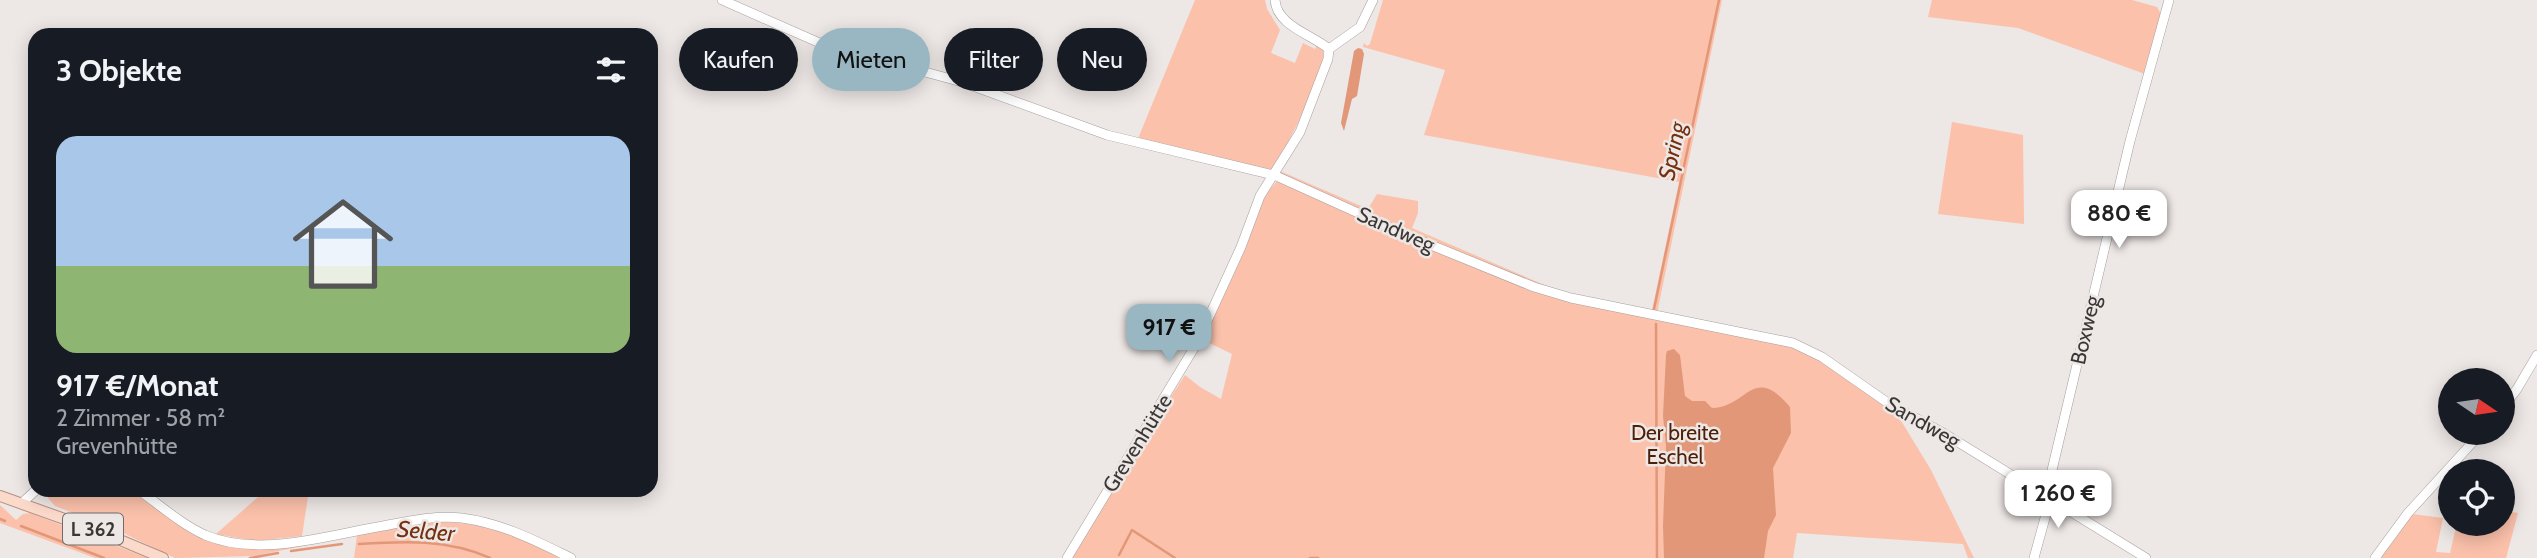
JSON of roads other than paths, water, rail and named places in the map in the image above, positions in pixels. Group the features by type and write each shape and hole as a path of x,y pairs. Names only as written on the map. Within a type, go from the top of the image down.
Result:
{"main road":[{"name":"L 362","path":"0,496 102,532 163,558"}],"street":[{"name":"Sandweg","path":"722,0 822,44 962,82 1107,135 1274,175 1409,236 1534,287 1571,298 1793,343 1822,357 1888,403 1945,434 2146,558"},
{"path":"1275,0 1284,21 1329,49 1360,27 1373,0"},
{"name":"Boxweg","path":"2035,558 2048,507 2048,487 2114,207 2169,0"},
{"name":"Grevenhütte","path":"1067,558 1185,366 1241,247 1260,196 1300,132 1328,59 1329,49"},
{"path":"2515,392 2537,355"},
{"path":"2375,558 2408,513 2470,445"},
{"path":"22,503 28,497"},
{"path":"149,497 193,529 237,544 271,544 432,517 461,518 515,530 571,558"}],"waterway":[{"name":"Spring","path":"1654,309 1719,0"},
{"name":"Spring","path":"1656,324 1657,558"},
{"name":"Selder","path":"0,519 5,521"},
{"name":"Selder","path":"21,526 104,558"},
{"name":"Selder","path":"1119,555 1132,530 1175,558"},
{"name":"Selder","path":"291,551 342,544"},
{"name":"Selder","path":"359,544 442,544 490,558"},
{"name":"Selder","path":"250,558 278,553"},
{"name":"Selder","path":"1310,558 1318,558"}],"park label":[{"name":"Der breite Eschel","path":"1675,444"}]}
